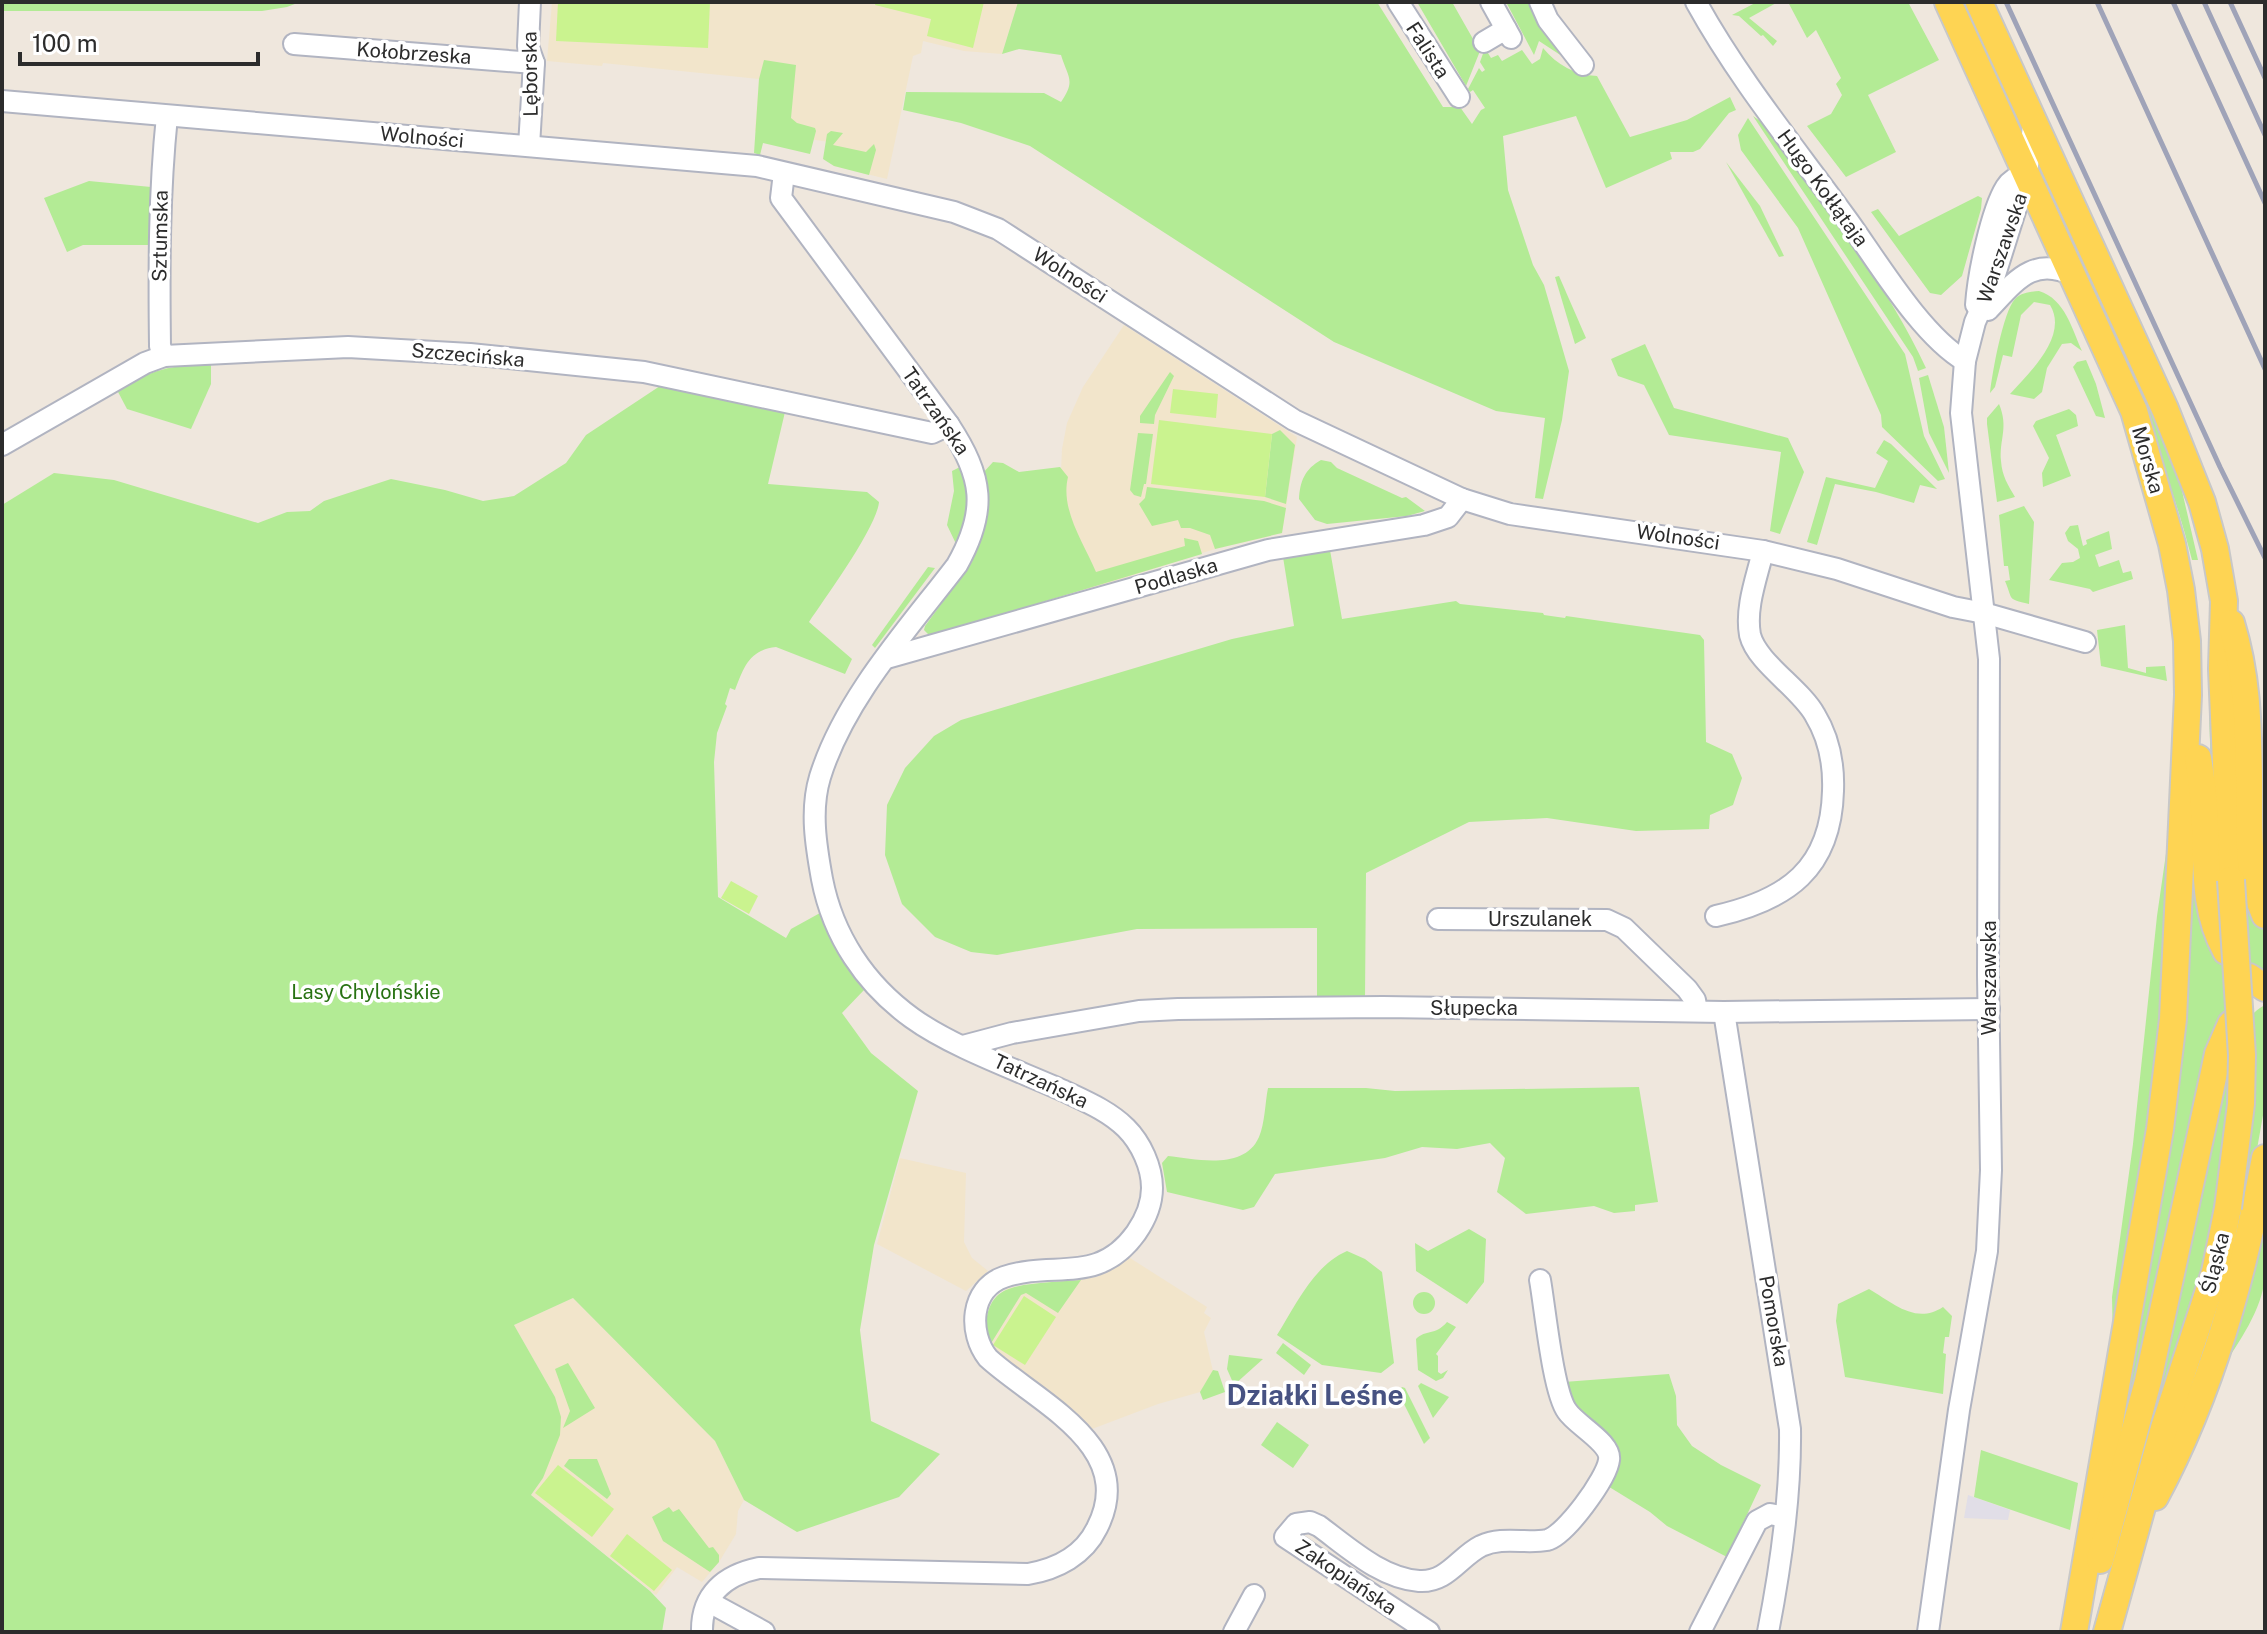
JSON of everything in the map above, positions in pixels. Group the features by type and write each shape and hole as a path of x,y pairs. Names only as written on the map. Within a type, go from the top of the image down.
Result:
{"main road":[{"name":"Morska","path":"1948,2 2134,411 2160,500 2181,590 2187,641 2188,695 2173,1019 2160,1129 2074,1632"},
{"name":"Morska","path":"1979,2 2189,466 2215,549 2224,601 2222,685 2231,880"},
{"path":"2224,601 2244,672 2249,837 2255,885 2265,915"},
{"path":"2188,695 2204,797 2204,854 2209,912 2226,951"},
{"name":"Śląska","path":"2107,1632 2164,1428 2215,1272 2228,1208 2241,1104 2242,1055 2231,880"},
{"path":"2080,1632 2145,1393 2218,1054 2231,1024"},
{"path":"2131,1543 2174,1463 2216,1361 2239,1282 2265,1158"}],"street":[{"name":"Lęborska","path":"529,146 534,63 528,46 530,2"},
{"name":"Falista","path":"1398,2 1459,97"},
{"path":"1484,42 1508,33 1491,2"},
{"path":"1540,2 1548,20 1583,65"},
{"name":"Hugo Kołłątaja","path":"1696,2 1757,97 1910,306 1940,343 1965,361"},
{"name":"Kołobrzeska","path":"294,44 534,63"},
{"name":"Wolności","path":"2,101 757,166 954,212 998,229 1294,420 1462,499 1510,514 1763,551 1837,569 1953,607 2085,642"},
{"name":"Sztumska","path":"164,356 160,346 159,246 160,189 167,116"},
{"name":"Warszawska","path":"1928,1632 1959,1410 1988,1241 1991,1170 1989,659 1961,413 1965,361 1975,322 1993,281 2027,173 2034,119"},
{"name":"Tatrzańska","path":"709,1602 723,1582 741,1572 759,1568 1028,1574 1062,1564 1077,1552 1097,1528 1106,1501 1106,1484 1097,1452 1080,1430 988,1358 976,1337 975,1316 985,1292 1001,1278 1081,1269 1121,1251 1142,1225 1152,1187 1142,1150 1116,1119 913,1019 872,982 857,963 828,902 815,837 820,777 859,698 957,565 975,524 976,476 949,425 781,198 784,173"},
{"name":"Warszawska","path":"2027,173 2078,217"},
{"name":"Warszawska","path":"1975,322 2007,288 2032,272 2044,267 2061,269 2074,276"},
{"name":"Szczecińska","path":"2,445 145,363 164,356 338,347 449,352 644,372 932,433 949,425"},
{"name":"Podlaska","path":"887,658 1268,550 1424,525 1448,517 1462,499"},
{"path":"1716,916 1770,900 1799,880 1823,846 1831,817 1832,769 1822,727 1806,701 1761,654 1751,637 1749,615 1763,551"},
{"name":"Urszulanek","path":"1438,919 1607,920 1624,928 1687,989 1695,1000 1697,1011"},
{"name":"Słupecka","path":"963,1046 1012,1033 1139,1011 1383,1007 1724,1012 1989,1009"},
{"name":"Pomorska","path":"1724,1012 1790,1429 1791,1461 1785,1517 1768,1632"},
{"name":"Zakopiańska","path":"1429,1632 1285,1537 1296,1524 1310,1522 1378,1568 1420,1581 1439,1578 1469,1554 1490,1543 1545,1540 1562,1531 1593,1490 1609,1464 1610,1456 1606,1447 1576,1423 1560,1399 1540,1280"},
{"path":"1700,1632 1757,1521 1770,1514 1785,1517"},
{"path":"1234,1632 1254,1595"},
{"path":"702,1632 709,1602 764,1632"}],"shaded area":[{"path":"552,2 1018,2 1002,54 964,51 923,41 921,53 913,56 887,179 834,166 838,153 829,142 755,131 759,79 603,63 602,66 547,61"},
{"path":"1124,325 1297,437 1282,533 1215,549 1087,590 1060,493 1062,449 1067,423 1083,387"},
{"path":"900,1158 966,1173 964,1242 972,1258 988,1271 966,1291 877,1244"},
{"path":"1130,1258 1207,1307 1204,1313 1211,1318 1204,1332 1213,1371 1200,1392 1092,1429 989,1344 986,1318 996,1297 1008,1288 1097,1277"},
{"path":"573,1298 715,1441 744,1500 738,1511 736,1534 702,1582 677,1567 656,1595 531,1495 543,1478 548,1462 555,1397 514,1325"},
{"path":"1968,1495 2010,1510 2008,1520 1964,1518"}],"green space":[{"path":"2,2 300,2 262,11 2,11"},
{"path":"558,2 710,2 708,48 556,41"},
{"path":"876,2 984,2 973,48 927,36 931,19 875,5"},
{"path":"1018,2 1377,2 1443,107 1460,107 1472,124 1485,108 1473,90 1470,92 1468,89 1479,68 1482,72 1485,70 1480,62 1485,48 1491,58 1498,55 1502,61 1522,50 1532,64 1540,59 1543,48 1567,68 1597,76 1630,137 1687,120 1730,97 1736,110 1729,113 1700,149 1670,152 1672,159 1606,188 1576,116 1503,136 1508,190 1533,265 1544,285 1569,371 1562,420 1543,499 1535,498 1545,418 1496,411 1334,342 1030,146 961,123 903,110 906,92 1044,93 1061,102 1069,84 1061,55 1019,49 1002,54"},
{"path":"1417,2 1452,2 1477,46 1482,46 1466,86"},
{"path":"1506,2 1536,2 1571,62 1539,41 1534,55"},
{"path":"1757,2 1778,2 1749,18 1777,41 1773,46 1739,16 1732,15"},
{"path":"1788,2 1908,2 1939,60 1868,95 1896,152 1846,177 1807,126 1831,114 1842,95 1836,84 1841,78 1816,30 1807,38"},
{"path":"764,60 796,65 791,118 815,128 810,154 763,143 760,155 754,153 759,79"},
{"path":"1753,116 1763,123 1850,241 1891,303 1926,368 1918,371 1913,357"},
{"path":"1748,118 1905,354 1924,436 1945,479 1938,481 1882,427 1881,415 1798,228 1741,150 1738,135"},
{"path":"831,131 843,133 833,145 866,152 874,144 876,150 869,175 834,166 823,159 827,134"},
{"path":"1726,162 1760,206 1784,256 1779,257"},
{"path":"89,181 151,187 148,245 83,245 67,252 44,198"},
{"path":"1978,196 1982,198 1981,209 1962,276 1941,295 1930,293 1871,212 1878,209 1899,236"},
{"path":"1559,276 1586,338 1575,344 1555,277"},
{"path":"2039,291 2061,308 2082,351 2071,343 2062,344 2047,368 2042,392 2034,399 2010,394 2027,376 2051,341 2055,317 2050,305 2034,302 2021,315 2012,357 2003,355 1995,387 1990,393 2006,316 2020,295"},
{"path":"2102,310 2123,339 2179,478 2198,560 2192,560 2163,464"},
{"path":"1645,344 1674,408 1788,438 1804,472 1780,534 1770,531 1781,452 1669,435 1644,385 1618,376 1611,359"},
{"path":"2086,360 2105,418 2096,416 2073,367 2077,362"},
{"path":"211,363 211,384 191,429 127,409 117,390 162,370"},
{"path":"1170,372 1174,376 1155,415 1154,424 1140,423 1140,416"},
{"path":"1928,375 1944,427 1949,473 1929,433 1919,378"},
{"name":"Lasy Chylońskie","path":"660,386 785,412 768,484 867,492 879,502 860,545 809,622 852,659 845,674 776,647 754,656 745,667 735,690 730,688 717,733 714,762 718,897 786,938 791,929 820,913 864,990 842,1013 871,1053 918,1091 874,1245 860,1330 871,1421 940,1454 899,1497 797,1532 744,1500 715,1441 573,1298 514,1325 555,1397 561,1417 560,1435 543,1478 531,1495 650,1591 666,1608 662,1632 2,1632 2,505 54,473 114,480 258,523 287,512 310,511 324,501 391,479 483,501 514,496 566,463 586,435"},
{"path":"1173,389 1218,394 1216,418 1170,413"},
{"path":"1999,404 2004,427 2002,466 2015,497 1997,502 1987,418"},
{"path":"2069,409 2076,415 2078,426 2056,435 2071,476 2043,487 2042,473 2049,458 2033,426 2036,421"},
{"path":"1159,420 1272,434 1265,497 1151,484"},
{"path":"1280,430 1295,445 1286,504 1265,497 1272,434"},
{"path":"1138,433 1153,434 1146,484 1141,497 1130,490"},
{"path":"1884,440 1937,489 1920,485 1914,503 1835,484 1817,545 1807,542 1826,477 1875,488 1888,461 1876,453"},
{"path":"1321,460 1331,462 1337,468 1402,498 1406,497 1425,511 1407,516 1327,524 1315,520 1299,499 1307,472"},
{"path":"993,462 1003,463 1019,472 1060,467 1068,477 1066,489 1070,514 1096,572 1185,546 1184,538 1198,541 1202,554 930,636 924,630 925,626 972,562 982,532 982,474"},
{"path":"962,466 966,507 958,548 947,525 954,491 952,471"},
{"path":"1147,487 1264,501 1286,508 1282,533 1215,549 1210,535 1181,528 1178,520 1152,526 1139,504 1145,498"},
{"path":"2024,506 2034,522 2029,604 2011,597 2005,581 2010,580 2008,566 2004,566 1999,515"},
{"path":"2078,525 2083,546 2087,544 2086,540 2109,531 2112,549 2095,555 2099,567 2119,560 2123,573 2131,571 2133,579 2093,592 2049,580 2062,563 2080,558 2078,549 2068,541 2065,533 2070,526"},
{"path":"1330,550 1342,619 1456,601 1460,604 1700,635 1704,640 1706,742 1732,754 1742,778 1733,805 1710,815 1709,829 1636,831 1547,818 1469,822 1366,873 1365,997 1317,998 1317,928 1137,929 997,955 971,952 935,937 902,904 885,855 887,805 905,768 934,736 961,720 1232,639 1294,626 1283,557"},
{"path":"928,567 935,568 875,648 872,645"},
{"path":"2125,625 2128,668 2146,673 2146,667 2165,666 2167,681 2101,666 2097,630"},
{"path":"2209,712 2251,910 2265,931 2263,975 2239,951 2215,893"},
{"path":"2193,786 2198,911 2205,930 2226,960 2230,1016 2205,1081 2115,1468"},
{"path":"2172,812 2157,1074 2113,1346 2112,1297"},
{"path":"731,881 758,896 749,914 721,898"},
{"path":"2265,1005 2265,1104 2231,1281 2178,1429 2210,1245 2095,1632 2092,1632 2117,1542 2219,1095 2241,1032 2255,1011"},
{"path":"1639,1087 1658,1202 1635,1205 1635,1211 1614,1213 1594,1206 1526,1214 1497,1192 1505,1158 1490,1143 1457,1149 1422,1147 1385,1158 1275,1174 1254,1207 1243,1210 1167,1192 1162,1163 1168,1156 1231,1159 1252,1148 1261,1131 1268,1088 1395,1091"},
{"path":"2265,1214 2263,1289 2249,1325 2222,1368"},
{"path":"1469,1229 1486,1239 1484,1282 1467,1304 1416,1271 1415,1243 1428,1251"},
{"path":"1347,1251 1365,1259 1382,1272 1394,1363 1381,1373 1322,1365 1277,1335 1315,1276"},
{"path":"1081,1280 1058,1313 1026,1293 1021,1295 990,1345 988,1314 999,1294 1022,1285"},
{"path":"1869,1289 1914,1313 1933,1312 1943,1307 1952,1316 1943,1353 1946,1354 1943,1394 1845,1377 1836,1321 1838,1304"},
{"path":"1420,1292 1428,1292 1435,1303 1428,1314 1420,1314 1413,1307 1413,1299"},
{"path":"1024,1296 1056,1317 1025,1365 993,1345"},
{"path":"1447,1322 1456,1327 1436,1354 1438,1372 1441,1374 1448,1370 1443,1378 1436,1381 1418,1370 1416,1339"},
{"path":"1283,1343 1311,1365 1304,1375 1276,1353"},
{"path":"1229,1355 1263,1359 1234,1385 1227,1369"},
{"path":"568,1363 595,1408 563,1428 570,1411 555,1369"},
{"path":"1213,1370 1218,1371 1225,1392 1203,1400 1200,1392"},
{"path":"1669,1374 1676,1396 1677,1425 1692,1446 1761,1485 1727,1557 1667,1526 1606,1485 1616,1470 1580,1419 1564,1382"},
{"path":"1421,1383 1449,1397 1433,1418 1418,1386"},
{"path":"1402,1387 1430,1438 1424,1444 1398,1392"},
{"path":"1277,1422 1309,1445 1293,1468 1261,1445"},
{"path":"1981,1450 2078,1483 2070,1530 1974,1497"},
{"path":"569,1459 597,1459 611,1494 607,1499 564,1466"},
{"path":"558,1465 614,1509 592,1537 535,1493"},
{"path":"669,1507 673,1512 679,1509 709,1548 713,1547 719,1555 719,1562 710,1572 663,1541 652,1517"},
{"path":"627,1534 672,1570 654,1591 610,1556"}],"railway":[{"path":"2006,2 2265,558"},
{"path":"2097,2 2265,369"},
{"path":"2173,2 2265,203"},
{"path":"2204,2 2265,135"},
{"path":"2230,2 2265,78"}],"district":[{"name":"Działki Leśne","path":"1315,1394"}]}
